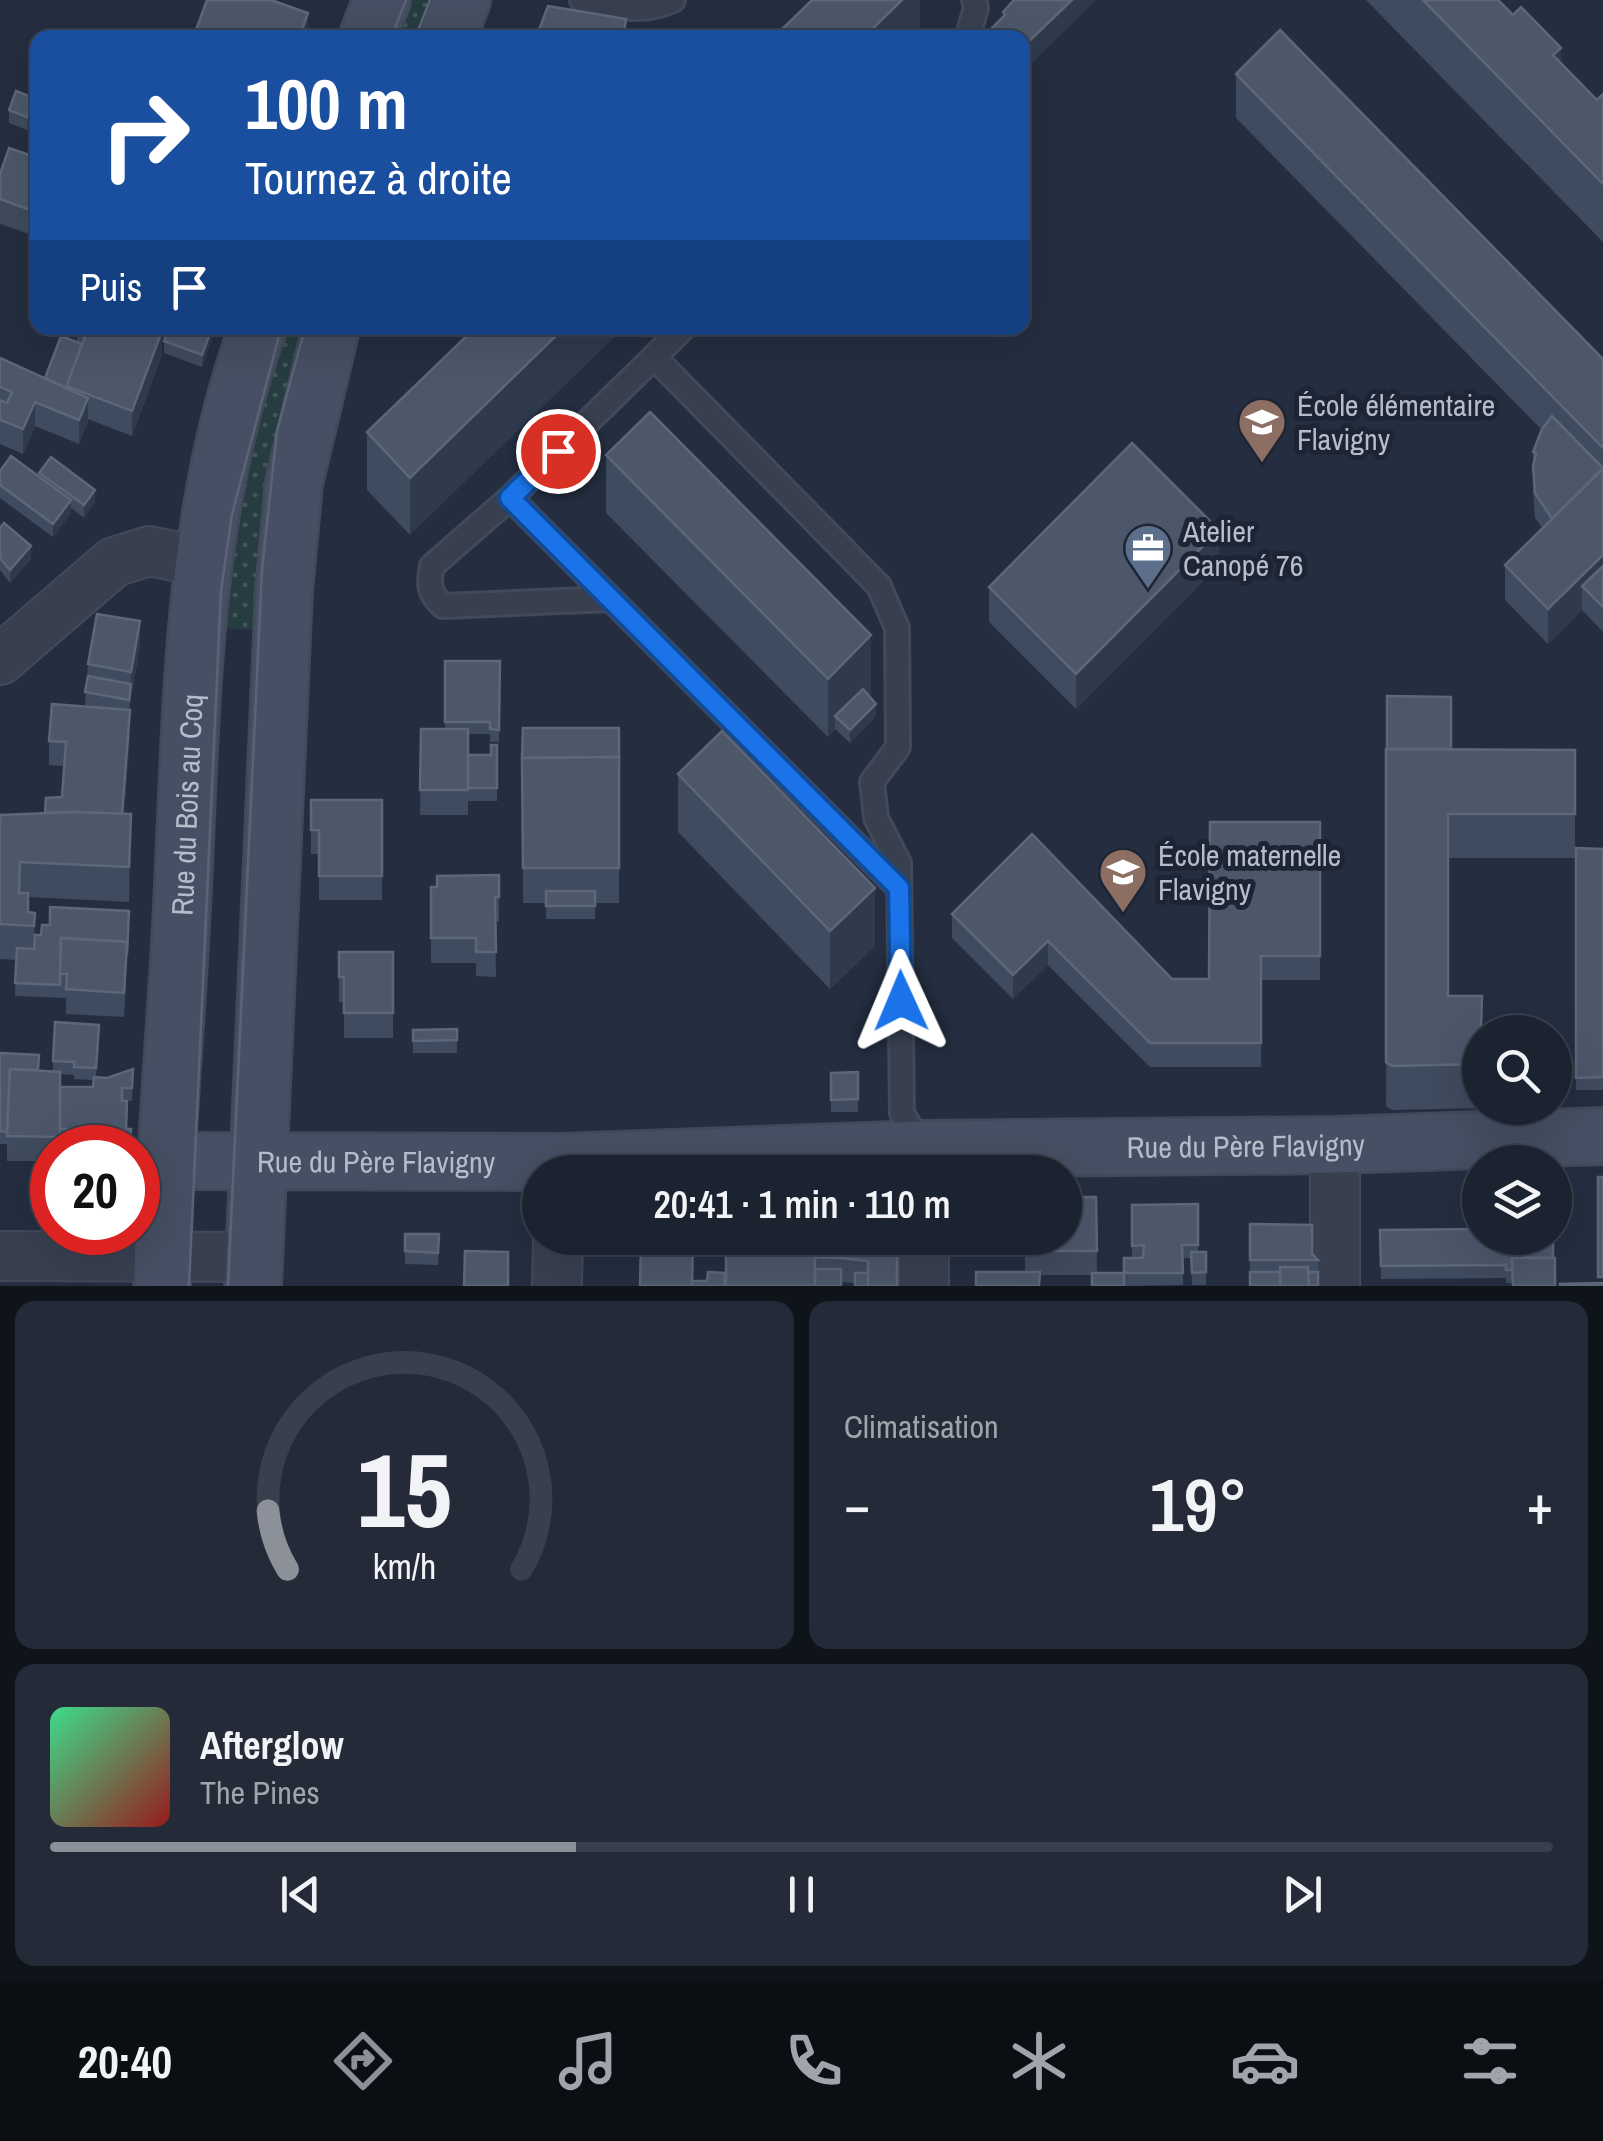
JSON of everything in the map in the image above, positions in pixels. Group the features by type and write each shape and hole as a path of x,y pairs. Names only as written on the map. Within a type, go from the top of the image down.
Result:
{"main road":[{"path":"370,30 382,0"},
{"path":"450,30 462,0"},
{"name":"Rue du Bois au Coq","path":"162,1272 192,674 218,472 255,335"},
{"path":"254,1272 284,592 294,482 329,335"},
{"name":"Rue du Père Flavigny","path":"1078,1155 1603,1136"},
{"name":"Rue du Père Flavigny","path":"168,1162 522,1166"}],"street":[{"path":"0,660 114,562 149,551 204,562"},
{"path":"1336,1145 1336,1286"},
{"path":"557,1286 558,1255"},
{"path":"924,1255 924,1286"},
{"path":"0,1256 162,1272 254,1272"}],"lane":[{"path":"582,0 627,9 655,8 673,0"},
{"path":"970,30 976,8 974,0"},
{"path":"610,599 443,606 432,595 428,582 432,566 510,498 676,335"},
{"path":"654,357 880,586 897,628 898,748 872,782 876,818 899,863 902,1113 921,1155"},
{"path":"510,498 899,888"}],"green space":[{"path":"394,0 442,0 429,30 381,30"},
{"path":"269,335 314,335 272,631 208,627"}],"building":[{"path":"207,0 271,0 308,13 302,30 196,30"},
{"path":"812,0 902,0 871,30 781,30"},
{"path":"1014,0 1072,0 1030,40 1030,30 990,30 1005,15 1003,12"},
{"path":"1423,0 1498,0 1513,15 1521,7 1561,48 1553,55 1597,100 1603,94 1603,184"},
{"path":"548,6 626,19 624,30 539,30"},
{"path":"1280,30 1603,359 1603,448 1236,74"},
{"path":"16,91 30,96 27,117 9,110"},
{"path":"9,148 30,155 30,210 0,199 0,174"},
{"path":"86,335 160,335 132,411 66,386"},
{"path":"166,335 209,335 202,355 164,341"},
{"path":"468,335 557,335 410,478 367,432"},
{"path":"61,336 82,344 66,388 45,378"},
{"path":"0,358 88,398 79,420 35,402 23,429 0,420 0,400 7,403 12,392 0,387"},
{"path":"650,412 871,635 828,679 606,455"},
{"path":"1552,416 1603,468 1552,519 1535,493 1533,452"},
{"path":"1132,443 1219,530 1076,674 989,587"},
{"path":"11,456 71,500 53,524 0,485 0,471"},
{"path":"51,457 95,490 84,505 39,473"},
{"path":"1603,469 1603,555 1548,609 1505,565"},
{"path":"4,523 31,546 10,570 0,558 0,528"},
{"path":"1603,566 1603,607 1582,586"},
{"path":"97,614 140,621 131,672 88,664"},
{"path":"445,661 500,661 499,730 490,729 490,722 445,722"},
{"path":"88,676 131,684 129,700 85,692"},
{"path":"863,689 876,704 850,730 835,716"},
{"path":"1387,696 1451,697 1451,749 1387,749"},
{"path":"52,704 130,710 122,814 45,813 46,798 62,797 66,742 49,741"},
{"path":"523,728 619,728 619,757 522,758"},
{"path":"421,729 468,729 468,790 420,790"},
{"path":"722,731 875,888 830,931 678,774"},
{"path":"491,745 497,745 497,788 468,788 468,755 491,755"},
{"path":"1386,749 1575,750 1575,814 1448,814 1448,996 1482,996 1481,1015 1462,1015 1462,1064 1392,1066 1386,1062"},
{"path":"619,757 619,868 523,868 522,758"},
{"path":"311,800 382,800 382,876 319,876 319,830 311,830"},
{"path":"131,814 129,867 20,862 19,893 28,893 28,912 35,913 34,926 0,924 0,815"},
{"path":"1210,822 1320,822 1320,956 1261,956 1261,1043 1150,1043 1048,941 1013,975 952,914 1032,834 1172,979 1209,979"},
{"path":"1576,848 1603,849 1603,1077 1576,1078"},
{"path":"499,875 499,897 495,897 496,952 476,952 476,938 431,938 431,887 437,887 437,876"},
{"path":"546,891 595,891 595,906 546,906"},
{"path":"50,907 129,911 127,954 127,942 61,938 60,985 15,983 17,948 34,949 35,935 41,935 42,925 50,925"},
{"path":"61,938 127,942 124,993 66,989 67,974 60,974"},
{"path":"339,952 393,952 393,1013 344,1013"},
{"path":"55,1022 99,1025 96,1068 53,1061"},
{"path":"457,1029 457,1040 413,1041 413,1030"},
{"path":"0,1053 39,1055 38,1070 10,1069 7,1132 0,1131"},
{"path":"10,1069 60,1072 60,1125 30,1125 30,1136 7,1136"},
{"path":"133,1069 132,1088 122,1088 122,1101 127,1101 126,1125 60,1125 60,1087 93,1087 94,1077 107,1078"},
{"path":"858,1072 858,1099 831,1100 831,1073"},
{"path":"1598,1177 1603,1177 1603,1277 1598,1277"},
{"path":"1082,1197 1096,1197 1097,1251 1082,1251"},
{"path":"1198,1204 1198,1245 1182,1245 1183,1273 1124,1273 1124,1258 1143,1258 1144,1245 1132,1246 1132,1205"},
{"path":"1250,1224 1312,1225 1312,1254 1318,1260 1250,1260"},
{"path":"1462,1229 1462,1255 1553,1258 1512,1258 1512,1270 1506,1270 1506,1265 1381,1266 1380,1230"},
{"path":"405,1234 439,1234 438,1253 405,1251"},
{"path":"465,1251 508,1252 508,1286 464,1286"},
{"path":"1191,1252 1206,1252 1206,1272 1192,1273"},
{"path":"641,1255 693,1255 692,1286 640,1286"},
{"path":"726,1255 897,1255 897,1286 868,1286 868,1261 815,1257 815,1286 726,1286"},
{"path":"1512,1258 1555,1258 1555,1286 1513,1286"},
{"path":"1280,1267 1308,1267 1309,1286 1280,1286"},
{"path":"815,1269 841,1269 841,1286 815,1286"},
{"path":"708,1272 725,1273 724,1286 692,1286 692,1281 707,1281"},
{"path":"976,1272 1040,1272 1039,1286 976,1286"},
{"path":"1250,1272 1280,1272 1280,1286 1250,1286"},
{"path":"1308,1272 1318,1272 1318,1286 1309,1286"},
{"path":"855,1273 868,1273 868,1286 855,1286"},
{"path":"1092,1273 1124,1273 1124,1286 1092,1286"},
{"path":"1560,1284 1603,1286 1560,1286"}],"tram line":[{"path":"394,30 406,0"},
{"path":"418,30 430,0"},
{"path":"189,1286 221,591 232,514 279,335"},
{"path":"228,1286 262,570 277,431 303,335"}],"place":[{"name":"École élémentaire Flavigny","path":"1262,464"},
{"name":"Atelier Canopé 76","path":"1148,590"},
{"name":"École maternelle Flavigny","path":"1123,914"}],"route":[{"path":"558,451 510,498 899,888 901,1001"}]}
